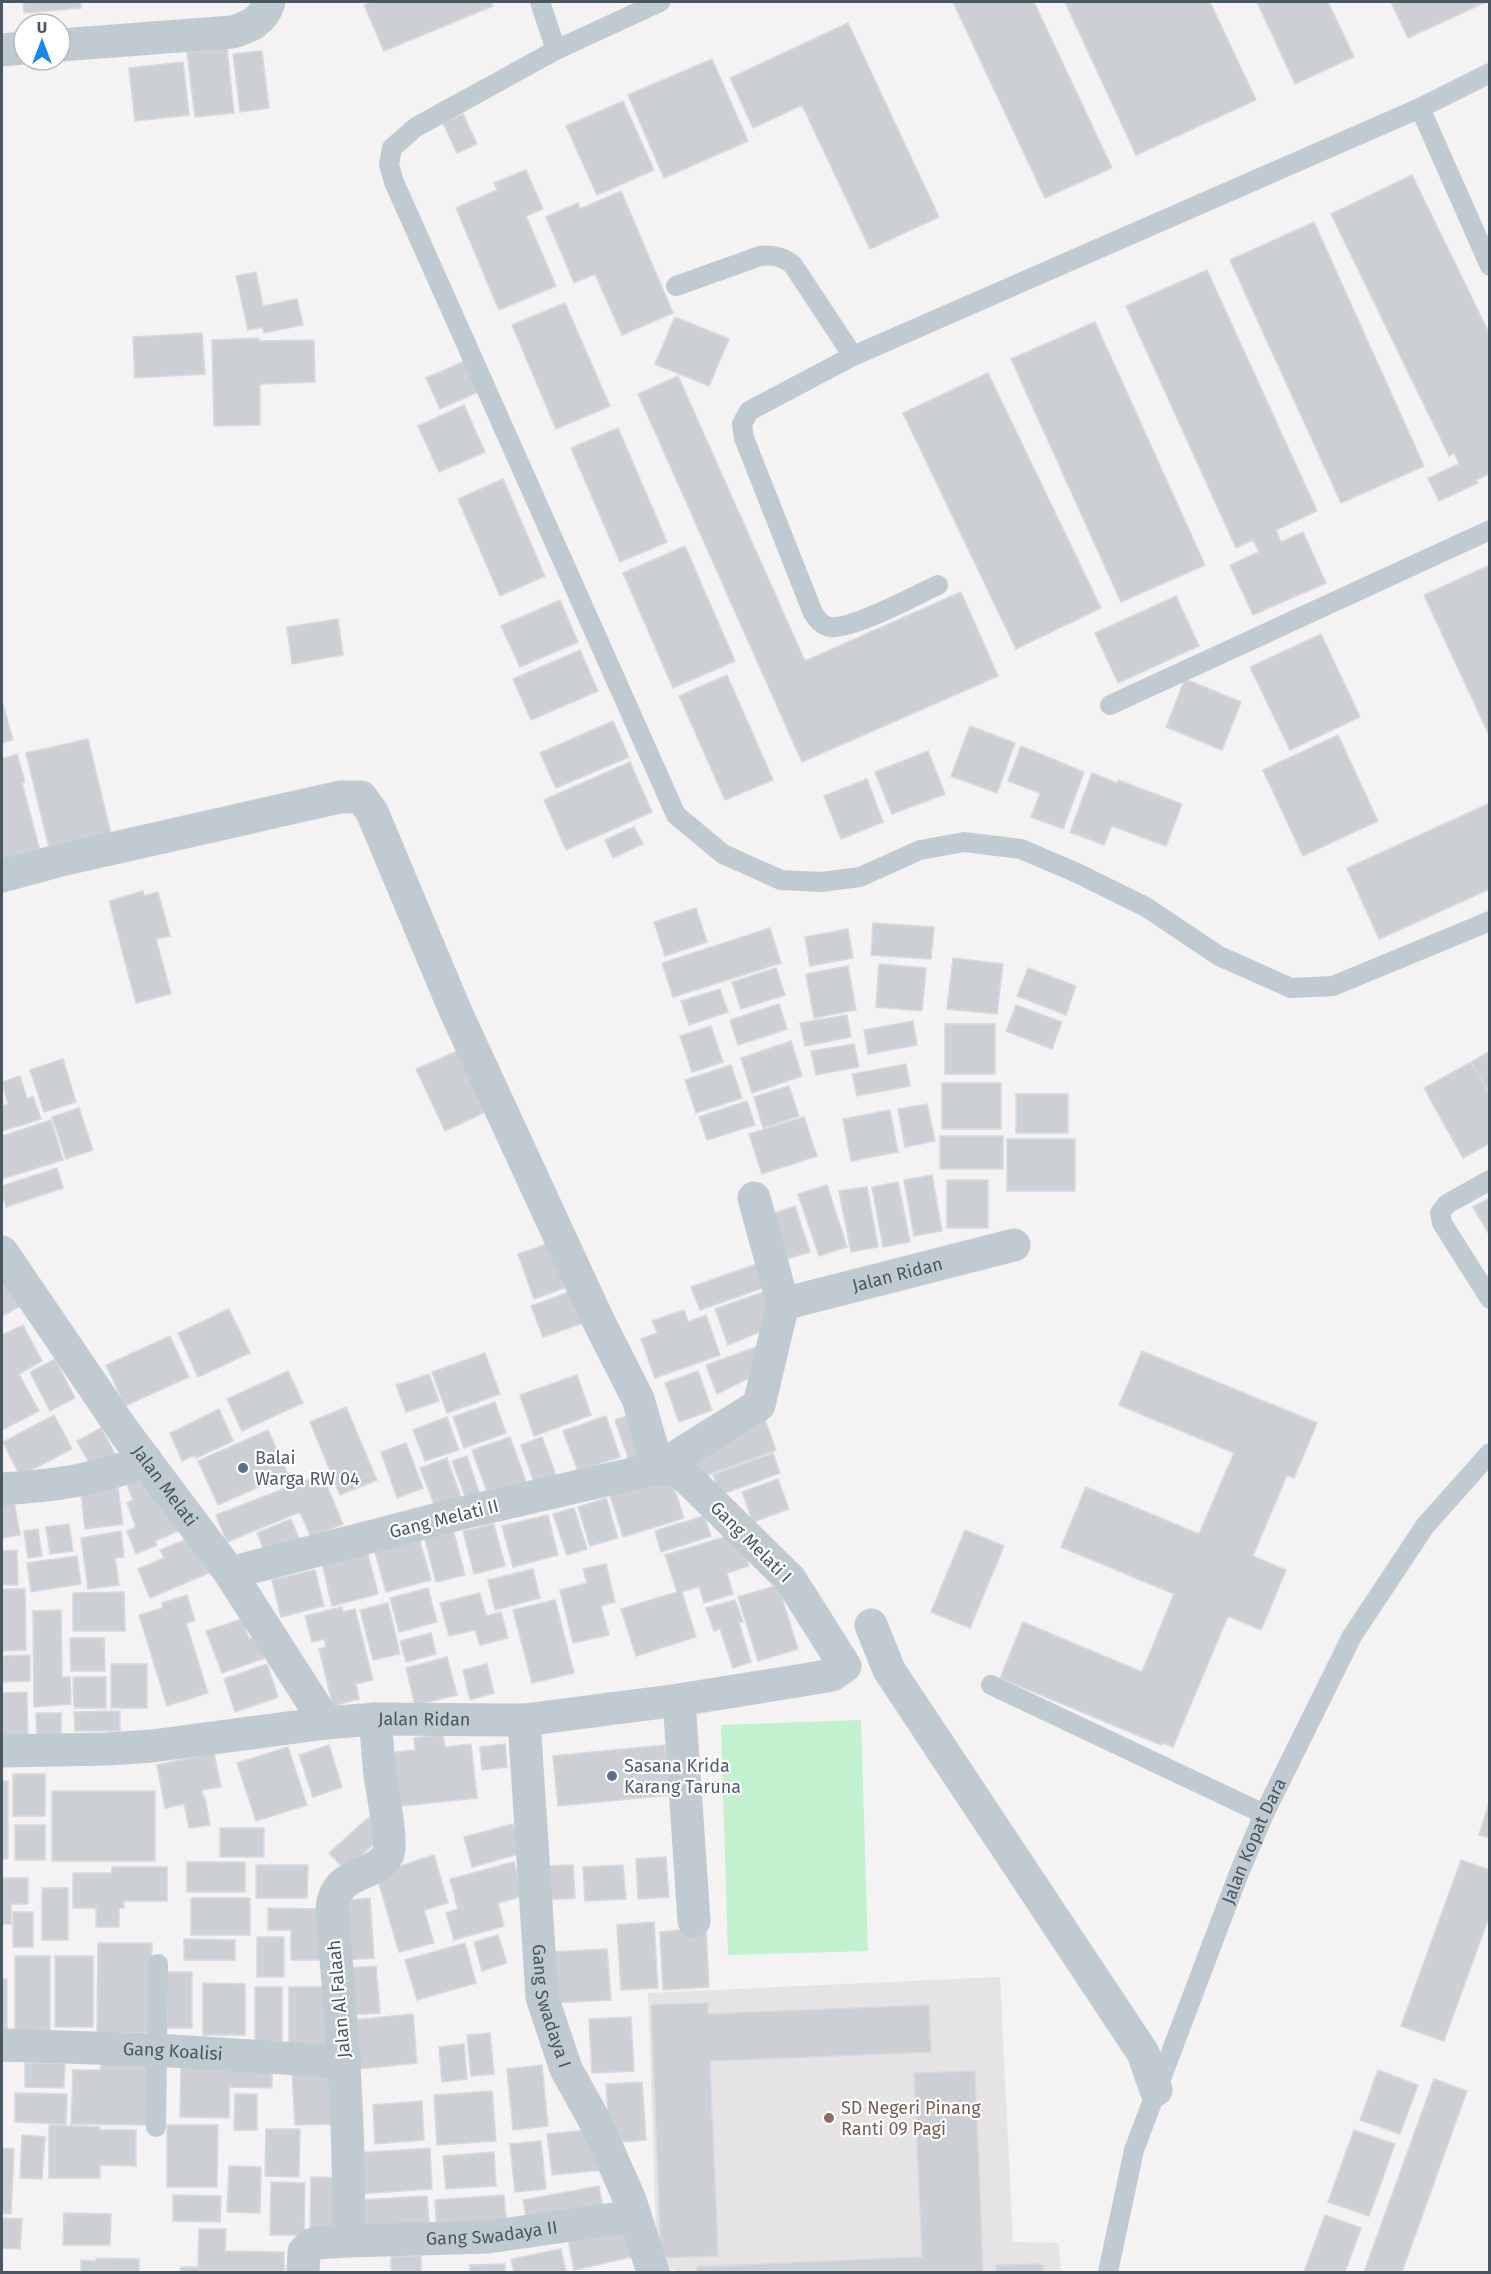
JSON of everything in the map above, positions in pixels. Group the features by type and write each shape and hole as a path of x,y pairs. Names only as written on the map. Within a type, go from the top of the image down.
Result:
{"street":[{"path":"72,44 232,32 248,27 261,19 269,2"},
{"path":"2,876 57,861 340,797 361,797 372,812 455,1010 598,1320 638,1399 658,1468 759,1405 783,1304 754,1198"},
{"name":"Jalan Ridan","path":"783,1304 1014,1245"},
{"name":"Jalan Melati","path":"2,1252 125,1433 230,1573 326,1723"},
{"path":"2,1489 82,1480 126,1469 146,1460"},
{"name":"Gang Melati II","path":"230,1573 458,1514 658,1468"},
{"name":"Gang Melati I","path":"658,1468 681,1473 790,1579 845,1666"},
{"path":"872,1625 889,1670 1143,2053 1156,2091"},
{"name":"Jalan Ridan","path":"2,1751 152,1746 326,1723 375,1719 524,1720 679,1700 832,1675 845,1666"},
{"path":"679,1700 694,1921"},
{"name":"Jalan Al Falaah","path":"348,2241 350,2196 345,2062 333,1898 344,1883 383,1862 388,1854 389,1836 375,1719"},
{"name":"Gang Swadaya I","path":"524,1720 542,1997 566,2069 596,2123 630,2200 653,2272"},
{"name":"Gang Koalisi","path":"2,2045 156,2050 345,2062"},
{"name":"Gang Swadaya II","path":"348,2241 488,2237 634,2216"},
{"path":"303,2272 304,2252 311,2244 348,2241"}],"lane":[{"path":"540,2 556,50"},
{"path":"660,2 556,50 416,127 392,147 389,165 394,183 676,815 723,855 781,880 820,882 860,877 920,850 964,842 1021,849 1146,907 1219,956 1291,988 1333,986 1490,921"},
{"path":"938,585 850,624 828,627 819,621 813,613 744,438 742,424 749,411 853,356 1420,108 1490,73"},
{"path":"1420,108 1490,266"},
{"path":"676,286 760,255 771,254 786,259 794,265 853,356"},
{"path":"1110,705 1490,530"},
{"path":"1490,1180 1447,1204 1440,1213 1442,1223 1490,1299"},
{"name":"Jalan Kopat Dara","path":"1108,2272 1134,2150 1264,1814 1352,1636 1425,1527 1490,1453"},
{"path":"991,1685 1264,1814"},
{"path":"156,2127 158,1964"}],"shaded area":[{"name":"SD Negeri Pinang Ranti 09 Pagi","path":"1000,1977 1013,2242 1059,2243 1061,2272 679,2272 657,2263 648,1993"}],"green space":[{"path":"861,1720 868,1951 728,1955 721,1725"}],"building":[{"path":"23,2 81,2 81,8 24,12"},
{"path":"372,2 491,2 493,6 384,51 364,5"},
{"path":"953,2 1034,2 1112,168 1045,198"},
{"path":"1065,2 1210,2 1256,100 1136,155"},
{"path":"1257,2 1328,2 1354,57 1295,84"},
{"path":"1391,2 1486,2 1408,38"},
{"path":"848,23 939,217 870,249 802,105 753,128 730,78"},
{"path":"227,48 234,113 195,117 187,52"},
{"path":"262,51 269,108 240,112 233,54"},
{"path":"712,59 748,141 664,178 628,95"},
{"path":"183,62 189,115 135,121 129,68"},
{"path":"623,101 654,170 597,195 566,126"},
{"path":"463,114 477,144 457,153 443,123"},
{"path":"526,170 543,209 526,216 556,286 499,310 456,208 497,190 494,183"},
{"path":"1412,175 1490,335 1490,473 1476,480 1478,483 1439,501 1428,478 1459,464 1454,453 1449,456 1331,214"},
{"path":"621,191 673,313 622,335 595,274 574,283 546,217 578,203 580,209"},
{"path":"1314,222 1424,466 1341,503 1230,260"},
{"path":"1207,270 1317,511 1276,530 1281,542 1303,532 1326,583 1253,615 1230,565 1259,552 1253,540 1236,548 1126,306"},
{"path":"256,272 263,306 297,299 303,325 264,333 262,327 248,330 236,276"},
{"path":"565,303 610,406 556,429 512,325"},
{"path":"675,317 729,339 709,386 655,364"},
{"path":"1095,322 1205,565 1121,602 1011,359"},
{"path":"202,333 205,374 135,378 133,337"},
{"path":"259,338 259,341 314,340 315,382 260,384 260,425 214,426 212,340"},
{"path":"465,361 478,392 440,409 426,378"},
{"path":"988,373 1101,608 1016,649 903,413"},
{"path":"678,376 805,661 961,592 998,676 802,762 638,394"},
{"path":"464,405 485,452 439,472 418,426"},
{"path":"618,428 667,542 620,562 571,448"},
{"path":"503,479 545,576 500,596 458,499"},
{"path":"685,546 735,661 673,688 623,573"},
{"path":"1490,565 1490,737 1424,595"},
{"path":"1176,596 1199,646 1118,683 1095,633"},
{"path":"560,600 578,642 520,667 501,626"},
{"path":"338,619 343,655 292,664 287,627"},
{"path":"1321,634 1360,717 1290,750 1250,667"},
{"path":"580,650 598,691 531,720 513,679"},
{"path":"727,675 773,780 725,800 679,696"},
{"path":"1185,679 1241,702 1222,750 1166,727"},
{"path":"2,704 13,740 2,743"},
{"path":"613,721 629,757 556,788 540,753"},
{"path":"970,726 1015,743 997,793 951,776"},
{"path":"1338,735 1378,821 1303,856 1263,770"},
{"path":"88,739 112,838 50,852 26,753"},
{"path":"1021,746 1084,772 1063,829 1031,817 1040,793 1008,781"},
{"path":"928,751 945,794 892,814 875,772"},
{"path":"17,754 25,782 22,783 43,862 2,873 2,759"},
{"path":"630,762 652,812 566,850 544,800"},
{"path":"1092,773 1117,783 1118,780 1182,804 1166,846 1112,826 1104,845 1070,832"},
{"path":"867,779 883,822 841,839 824,796"},
{"path":"1490,803 1490,889 1379,939 1347,868"},
{"path":"634,827 643,844 613,858 605,840"},
{"path":"143,891 144,896 158,892 170,936 156,939 171,994 136,1003 109,901"},
{"path":"696,908 707,942 665,956 654,922"},
{"path":"873,923 934,927 931,959 871,955"},
{"path":"770,928 781,963 673,997 662,963"},
{"path":"848,929 853,958 810,966 805,937"},
{"path":"953,958 1003,964 997,1014 947,1009"},
{"path":"879,964 926,968 922,1011 876,1007"},
{"path":"848,966 856,1010 814,1018 806,974"},
{"path":"776,968 785,995 741,1009 732,982"},
{"path":"1028,968 1076,986 1066,1015 1017,996"},
{"path":"720,989 728,1012 689,1025 681,1001"},
{"path":"779,1004 787,1029 738,1045 730,1020"},
{"path":"1016,1005 1062,1022 1052,1049 1006,1031"},
{"path":"847,1015 851,1037 805,1046 800,1023"},
{"path":"913,1021 917,1045 868,1054 864,1030"},
{"path":"945,1024 995,1024 995,1074 945,1074"},
{"path":"711,1026 723,1062 692,1072 680,1036"},
{"path":"791,1041 802,1076 752,1093 741,1058"},
{"path":"854,1044 859,1067 816,1075 811,1051"},
{"path":"462,1049 490,1110 445,1131 416,1069"},
{"path":"1490,1051 1490,1095 1471,1062"},
{"path":"63,1059 76,1102 44,1112 30,1070"},
{"path":"1471,1062 1490,1095 1490,1143 1463,1158 1424,1088"},
{"path":"906,1064 910,1086 857,1096 852,1074"},
{"path":"731,1065 742,1098 696,1113 685,1080"},
{"path":"20,1076 27,1099 33,1096 41,1119 2,1131 2,1101 3,1106 8,1104 2,1082"},
{"path":"942,1083 1001,1083 1001,1129 942,1129"},
{"path":"789,1086 799,1116 763,1128 754,1097"},
{"path":"1016,1094 1068,1094 1068,1133 1016,1133"},
{"path":"747,1101 755,1125 707,1140 699,1117"},
{"path":"927,1104 935,1141 905,1147 898,1109"},
{"path":"79,1108 93,1150 66,1159 52,1117"},
{"path":"890,1110 898,1152 851,1161 843,1119"},
{"path":"804,1117 817,1156 762,1174 749,1134"},
{"path":"51,1120 63,1160 2,1179 2,1136"},
{"path":"940,1136 1003,1136 1003,1169 940,1169"},
{"path":"1007,1139 1075,1139 1075,1191 1007,1191"},
{"path":"57,1168 63,1188 6,1207 2,1186"},
{"path":"932,1175 942,1231 914,1236 904,1180"},
{"path":"947,1180 988,1180 988,1228 947,1228"},
{"path":"898,1182 910,1242 883,1247 872,1187"},
{"path":"827,1185 847,1247 819,1256 798,1194"},
{"path":"867,1187 878,1247 851,1252 839,1191"},
{"path":"1490,1198 1490,1236 1473,1207"},
{"path":"795,1206 810,1252 787,1259 772,1214"},
{"path":"556,1241 572,1285 534,1299 518,1254"},
{"path":"762,1262 771,1285 700,1310 691,1287"},
{"path":"2,1269 21,1306 2,1316"},
{"path":"580,1288 592,1320 543,1337 531,1306"},
{"path":"766,1291 774,1326 728,1345 715,1309"},
{"path":"229,1309 250,1353 198,1377 178,1333"},
{"path":"684,1310 688,1322 706,1315 720,1355 655,1378 641,1339 657,1333 652,1321"},
{"path":"23,1325 42,1361 19,1374 39,1411 2,1430 2,1335"},
{"path":"170,1336 189,1377 125,1406 106,1365"},
{"path":"762,1345 761,1372 717,1394 706,1365"},
{"path":"1142,1351 1317,1423 1294,1478 1287,1475 1253,1556 1286,1570 1261,1630 1228,1616 1173,1747 1163,1743 1161,1745 1000,1678 1023,1622 1142,1672 1174,1594 1061,1547 1086,1487 1199,1534 1234,1453 1119,1405"},
{"path":"485,1353 500,1394 447,1413 432,1372"},
{"path":"55,1359 75,1398 50,1411 30,1372"},
{"path":"288,1371 303,1403 242,1431 227,1399"},
{"path":"698,1371 712,1410 679,1422 665,1383"},
{"path":"429,1374 439,1401 406,1412 396,1385"},
{"path":"577,1375 591,1415 534,1436 520,1395"},
{"path":"495,1402 506,1433 464,1448 453,1417"},
{"path":"760,1406 776,1450 697,1479 690,1453"},
{"path":"346,1407 377,1480 340,1495 310,1422"},
{"path":"219,1409 233,1441 196,1458 195,1455 182,1461 170,1433"},
{"path":"635,1413 652,1461 632,1469 615,1420"},
{"path":"54,1415 72,1449 20,1476 3,1442"},
{"path":"606,1416 620,1457 578,1471 563,1431"},
{"path":"447,1417 459,1450 425,1461 413,1430"},
{"path":"101,1428 115,1454 91,1466 77,1441"},
{"name":"Balai Warga RW 04","path":"268,1430 288,1474 218,1505 198,1461"},
{"path":"510,1437 528,1487 490,1500 472,1450"},
{"path":"542,1437 558,1481 536,1488 521,1445"},
{"path":"406,1443 423,1488 397,1498 381,1452"},
{"path":"773,1453 780,1473 720,1495 713,1475"},
{"path":"467,1456 480,1495 466,1499 452,1461"},
{"path":"447,1458 463,1503 437,1512 420,1468"},
{"path":"148,1468 183,1529 155,1541 157,1545 136,1554 127,1531 136,1527 127,1503 133,1500 124,1478"},
{"path":"322,1474 343,1524 311,1537 300,1512 227,1542 216,1515"},
{"path":"670,1476 684,1518 623,1537 610,1495"},
{"path":"778,1479 789,1509 753,1522 742,1492"},
{"path":"117,1481 123,1524 85,1529 80,1485"},
{"path":"13,1495 20,1535 2,1538 2,1497"},
{"path":"606,1498 618,1538 590,1546 578,1507"},
{"path":"574,1508 587,1549 567,1555 553,1514"},
{"path":"548,1515 558,1555 513,1567 502,1526"},
{"path":"704,1516 711,1536 661,1552 655,1531"},
{"path":"291,1519 299,1538 265,1552 257,1533"},
{"path":"69,1524 73,1551 50,1554 46,1527"},
{"path":"494,1524 505,1566 474,1574 463,1531"},
{"path":"38,1529 42,1556 28,1558 24,1531"},
{"path":"453,1529 465,1575 436,1582 424,1536"},
{"path":"965,1530 1004,1546 970,1628 931,1612"},
{"path":"121,1531 124,1557 115,1558 119,1585 88,1589 81,1538"},
{"path":"738,1533 749,1566 727,1573 733,1594 704,1603 699,1586 682,1592 696,1637 636,1656 621,1609 677,1592 665,1555"},
{"path":"418,1534 431,1580 386,1592 373,1545"},
{"path":"187,1539 209,1573 150,1598 138,1569 164,1558 160,1550"},
{"path":"366,1547 378,1594 332,1606 321,1559"},
{"path":"17,1550 18,1585 2,1585 2,1551"},
{"path":"77,1556 81,1584 31,1592 27,1563"},
{"path":"606,1564 615,1602 601,1606 609,1635 573,1643 560,1590 587,1583 583,1569"},
{"path":"533,1569 540,1598 495,1610 488,1580"},
{"path":"315,1570 324,1606 281,1617 272,1580"},
{"path":"778,1585 798,1649 758,1661 738,1597"},
{"path":"428,1588 437,1622 399,1632 390,1598"},
{"path":"2,1589 25,1589 26,1650 2,1651"},
{"path":"124,1592 125,1631 73,1631 73,1593"},
{"path":"480,1593 486,1616 501,1612 508,1638 480,1645 475,1630 449,1636 440,1603"},
{"path":"187,1595 195,1621 186,1623 208,1693 167,1706 139,1615 163,1608 162,1603"},
{"path":"555,1600 574,1673 532,1683 513,1610"},
{"path":"735,1600 743,1622 739,1623 751,1662 733,1668 720,1629 714,1631 706,1608"},
{"path":"388,1603 400,1654 373,1660 360,1610"},
{"path":"342,1607 343,1612 355,1609 373,1680 356,1684 359,1699 333,1706 319,1649 326,1647 324,1639 312,1642 305,1616"},
{"path":"61,1610 62,1677 70,1677 71,1704 34,1707 33,1611"},
{"path":"242,1619 249,1639 263,1635 271,1656 222,1673 206,1631"},
{"path":"431,1633 436,1654 406,1662 400,1641"},
{"path":"70,1638 104,1638 105,1671 71,1671"},
{"path":"30,1655 30,1681 2,1682 2,1656"},
{"path":"447,1657 457,1695 415,1705 406,1668"},
{"path":"111,1664 147,1664 147,1708 111,1708"},
{"path":"267,1664 278,1697 235,1712 224,1679"},
{"path":"487,1664 494,1693 470,1700 463,1670"},
{"path":"73,1677 106,1677 106,1708 74,1708"},
{"path":"27,1692 28,1743 2,1744 2,1693"},
{"path":"120,1711 120,1731 75,1731 74,1712"},
{"path":"36,1713 61,1713 61,1737 37,1738"},
{"path":"443,1735 445,1747 471,1744 477,1798 392,1807 386,1753 415,1750 414,1738"},
{"path":"505,1744 507,1767 482,1770 480,1747"},
{"path":"329,1745 342,1787 313,1797 299,1755"},
{"name":"Sasana Krida Karang Taruna","path":"665,1745 671,1795 558,1806 553,1756"},
{"path":"288,1747 307,1805 256,1821 237,1763"},
{"path":"214,1753 221,1787 202,1790 210,1825 189,1828 184,1804 165,1808 157,1765"},
{"path":"13,1774 45,1774 45,1816 13,1816"},
{"path":"2,1781 8,1781 8,1859 2,1859"},
{"path":"52,1791 155,1791 155,1861 52,1861"},
{"path":"1490,1800 1490,1838 1479,1835"},
{"path":"369,1817 385,1834 345,1870 329,1853"},
{"path":"513,1824 522,1853 472,1867 464,1837"},
{"path":"15,1825 45,1825 45,1860 15,1860"},
{"path":"220,1828 264,1828 264,1857 220,1857"},
{"path":"434,1855 448,1903 424,1910 434,1943 399,1952 376,1874"},
{"path":"666,1857 669,1897 638,1899 636,1859"},
{"path":"1461,1860 1490,1870 1490,1914 1444,2041 1401,2026"},
{"path":"187,1862 245,1862 245,1892 187,1892"},
{"path":"514,1862 523,1896 498,1903 504,1926 454,1940 446,1913 458,1909 450,1879"},
{"path":"256,1865 308,1865 307,1898 256,1898"},
{"path":"573,1865 575,1898 549,1900 547,1866"},
{"path":"623,1865 626,1899 585,1901 583,1867"},
{"path":"112,1867 167,1867 167,1901 124,1901 124,1908 119,1908 119,1927 96,1927 96,1908 73,1908 73,1873 112,1873"},
{"path":"2,1878 28,1878 28,1904 11,1904 11,1924 2,1924"},
{"path":"42,1888 68,1888 68,1940 42,1940"},
{"path":"191,1898 250,1898 250,1935 191,1935"},
{"path":"370,1898 374,1958 345,1960 340,1901"},
{"path":"268,1908 317,1909 324,1960 291,1960 291,1930 268,1930"},
{"path":"13,1912 33,1912 33,1947 13,1947"},
{"path":"654,1922 658,1988 621,1990 617,1925"},
{"path":"706,1928 709,1987 663,1990 660,1932"},
{"path":"498,1935 507,1963 482,1971 474,1942"},
{"path":"257,1937 284,1937 284,1977 257,1977"},
{"path":"184,1939 235,1940 235,1960 184,1960"},
{"path":"98,1943 152,1943 151,2033 97,2033"},
{"path":"465,1943 476,1983 417,2000 405,1960"},
{"path":"607,1949 611,2000 553,2003 550,1952"},
{"path":"15,1956 50,1956 50,2033 15,2033"},
{"path":"55,1956 93,1956 93,2027 55,2027"},
{"path":"376,1966 380,2013 348,2015 345,1968"},
{"path":"167,1972 192,1972 192,2028 167,2028"},
{"path":"2,1979 7,1979 7,2029 2,2029"},
{"path":"203,1983 245,1984 245,2035 203,2035"},
{"path":"255,1987 282,1987 282,2043 255,2043"},
{"path":"289,1987 335,1987 335,2052 289,2052"},
{"path":"708,2003 708,2014 929,2005 931,2052 710,2061 718,2256 661,2258 651,2005"},
{"path":"413,2014 417,2063 359,2069 354,2020"},
{"path":"631,2017 634,2071 592,2073 589,2019"},
{"path":"490,2033 494,2074 471,2076 467,2035"},
{"path":"464,2044 467,2079 442,2082 439,2047"},
{"path":"101,2061 151,2062 152,2125 71,2124 73,2070 101,2070"},
{"path":"25,2063 65,2063 64,2088 25,2087"},
{"path":"181,2065 272,2067 272,2088 229,2087 229,2118 180,2117"},
{"path":"542,2065 548,2126 513,2130 507,2069"},
{"path":"1378,2070 1418,2085 1400,2134 1360,2120"},
{"path":"331,2071 334,2124 295,2125 292,2073"},
{"path":"975,2071 983,2272 697,2272 697,2267 922,2257 914,2073"},
{"path":"1434,2079 1467,2091 1402,2272 1364,2272"},
{"path":"642,2082 646,2140 610,2143 606,2084"},
{"path":"492,2091 496,2141 437,2145 434,2095"},
{"path":"15,2093 67,2094 66,2124 15,2122"},
{"path":"235,2094 257,2094 257,2130 234,2130"},
{"path":"422,2101 424,2140 375,2144 373,2105"},
{"path":"49,2125 100,2127 100,2130 136,2130 136,2166 100,2165 100,2178 49,2178"},
{"path":"167,2125 218,2125 217,2187 167,2187"},
{"path":"266,2129 300,2129 299,2177 265,2176"},
{"path":"596,2129 601,2170 552,2175 547,2134"},
{"path":"1354,2130 1395,2144 1369,2216 1328,2202"},
{"path":"22,2135 45,2137 42,2179 20,2178"},
{"path":"541,2141 546,2189 515,2192 510,2144"},
{"path":"2,2148 14,2149 11,2214 2,2213"},
{"path":"430,2148 432,2189 358,2194 355,2153"},
{"path":"494,2152 496,2186 446,2189 443,2156"},
{"path":"229,2166 261,2167 260,2213 227,2212"},
{"path":"311,2177 344,2178 343,2231 310,2230"},
{"path":"271,2182 305,2183 304,2235 270,2235"},
{"path":"599,2186 604,2214 528,2227 523,2200"},
{"path":"173,2195 221,2196 220,2222 173,2221"},
{"path":"504,2195 507,2229 437,2233 435,2200"},
{"path":"427,2196 430,2233 362,2237 359,2200"},
{"path":"64,2213 111,2214 110,2245 63,2245"},
{"path":"1325,2215 1361,2228 1345,2272 1304,2272"},
{"path":"2,2218 22,2219 20,2249 2,2248"},
{"path":"625,2227 632,2257 574,2270 568,2240"},
{"path":"199,2229 226,2229 225,2251 284,2252 284,2272 180,2272 181,2267 198,2267"},
{"path":"561,2249 566,2272 514,2272 511,2259"},
{"path":"421,2256 421,2272 391,2272 391,2257"},
{"path":"96,2258 139,2259 139,2272 81,2272 81,2260 96,2261"},
{"path":"505,2264 505,2272 470,2272 470,2265"},
{"path":"1043,2264 1043,2272 996,2272 996,2265"}],"place":[{"name":"Balai Warga RW 04","path":"243,1468"},
{"name":"Sasana Krida Karang Taruna","path":"612,1776"},
{"name":"SD Negeri Pinang Ranti 09 Pagi","path":"829,2118"}]}
